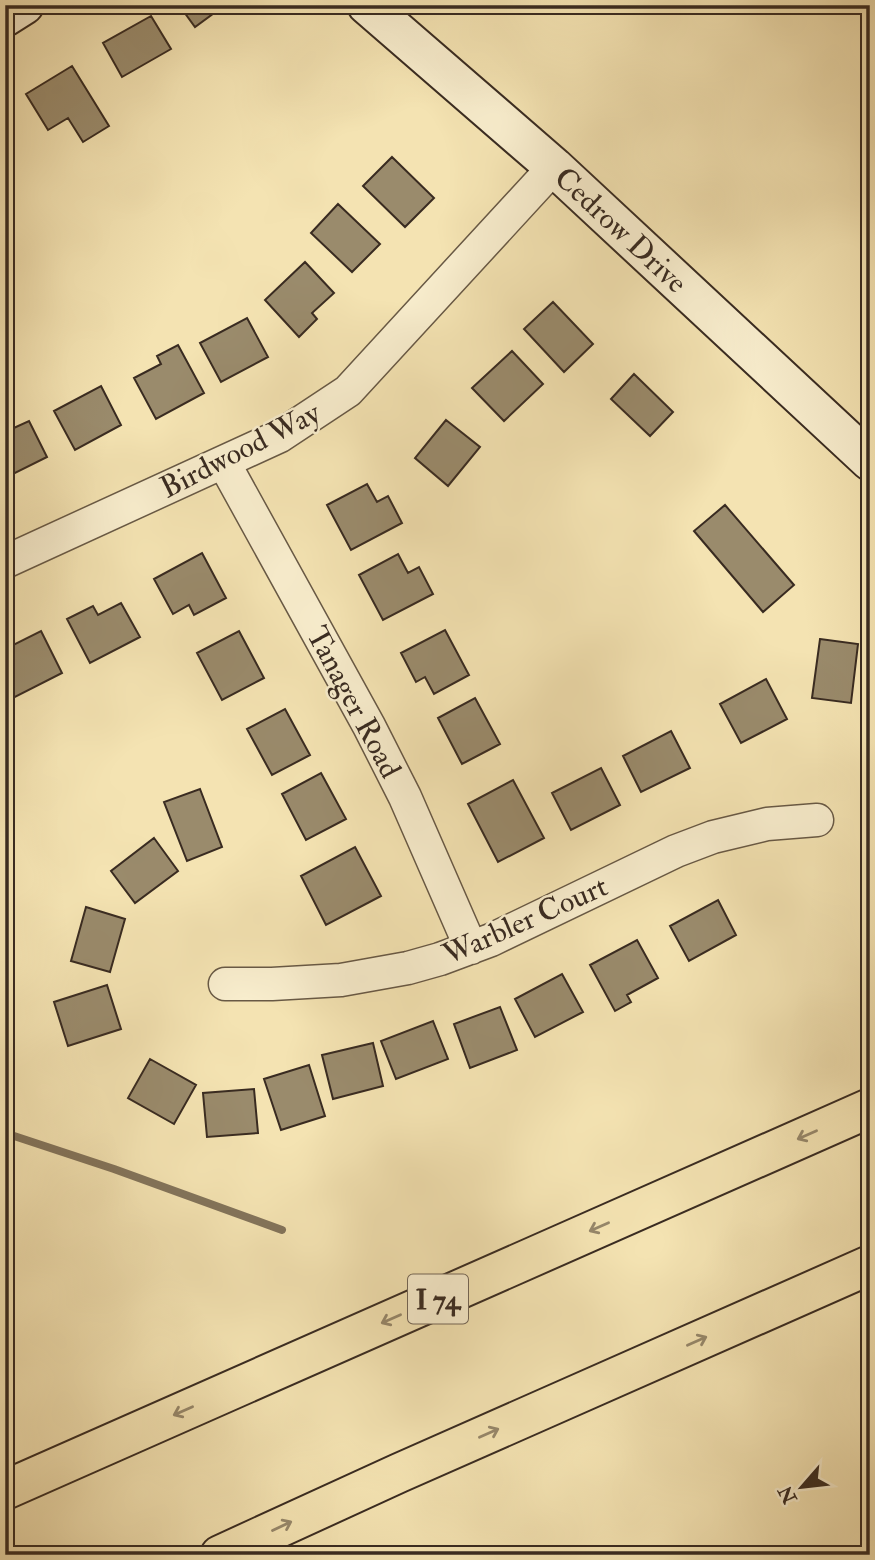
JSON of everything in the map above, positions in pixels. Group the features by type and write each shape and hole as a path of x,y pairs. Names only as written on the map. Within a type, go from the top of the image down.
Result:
{"highway":[{"name":"I 74","path":"5,1490 870,1108"},
{"path":"219,1555 870,1265"}],"street":[{"path":"5,17 24,5"},
{"name":"Cedrow Drive","path":"367,5 554,167 870,461"},
{"name":"Birdwood Way","path":"5,562 280,436 348,391 554,167"},
{"name":"Tanager Road","path":"224,463 369,726 405,797 471,948"},
{"name":"Warbler Court","path":"225,984 341,980 440,960 471,948 676,851 713,837 767,824 817,820"}],"building":[{"path":"179,5 225,5 195,27"},
{"path":"151,16 171,49 122,77 103,43"},
{"path":"72,66 109,126 83,142 68,118 48,130 26,94"},
{"path":"392,157 434,198 405,227 363,186"},
{"path":"338,204 380,244 352,272 311,233"},
{"path":"305,262 334,293 312,313 317,319 299,337 265,300"},
{"path":"553,302 593,344 564,372 524,329"},
{"path":"247,318 268,357 221,382 200,343"},
{"path":"178,345 204,393 156,419 134,378 161,364 157,356"},
{"path":"512,351 543,384 504,421 472,388"},
{"path":"634,374 673,412 650,436 611,399"},
{"path":"101,386 121,425 75,450 54,411"},
{"path":"446,420 480,447 448,486 415,458"},
{"path":"29,421 47,457 5,478 5,432"},
{"path":"367,484 377,502 388,496 402,523 351,550 327,505"},
{"path":"725,505 794,585 763,612 694,531"},
{"path":"202,553 226,598 194,615 189,605 173,614 154,579"},
{"path":"398,554 408,573 419,567 433,594 383,620 359,575"},
{"path":"121,603 140,637 90,663 67,619 93,606 98,615"},
{"path":"445,630 469,675 434,694 425,677 416,682 401,653"},
{"path":"41,631 62,673 11,699 5,687 5,649"},
{"path":"239,631 264,678 222,700 197,653"},
{"path":"820,639 858,644 851,703 812,698"},
{"path":"766,679 787,719 741,743 720,704"},
{"path":"475,698 500,744 462,764 438,718"},
{"path":"285,709 310,755 272,775 247,729"},
{"path":"671,731 690,768 641,792 623,756"},
{"path":"601,768 620,805 571,830 552,793"},
{"path":"321,773 346,819 306,840 282,794"},
{"path":"513,780 544,838 498,862 468,804"},
{"path":"200,789 222,847 187,861 164,802"},
{"path":"154,838 178,871 135,903 111,871"},
{"path":"355,847 381,896 326,925 301,876"},
{"path":"718,900 736,935 689,961 670,926"},
{"path":"86,907 125,919 110,972 71,961"},
{"path":"637,940 658,978 627,995 631,1002 615,1011 590,965"},
{"path":"562,974 583,1012 535,1037 515,999"},
{"path":"107,985 121,1029 68,1046 54,1002"},
{"path":"500,1007 517,1050 470,1068 454,1024"},
{"path":"433,1021 448,1059 396,1079 381,1041"},
{"path":"373,1043 383,1086 333,1099 322,1055"},
{"path":"150,1059 196,1085 174,1124 128,1098"},
{"path":"309,1065 325,1116 281,1130 264,1079"},
{"path":"254,1089 258,1133 207,1137 203,1093"}],"waterway":[{"path":"5,1133 282,1230"}]}
